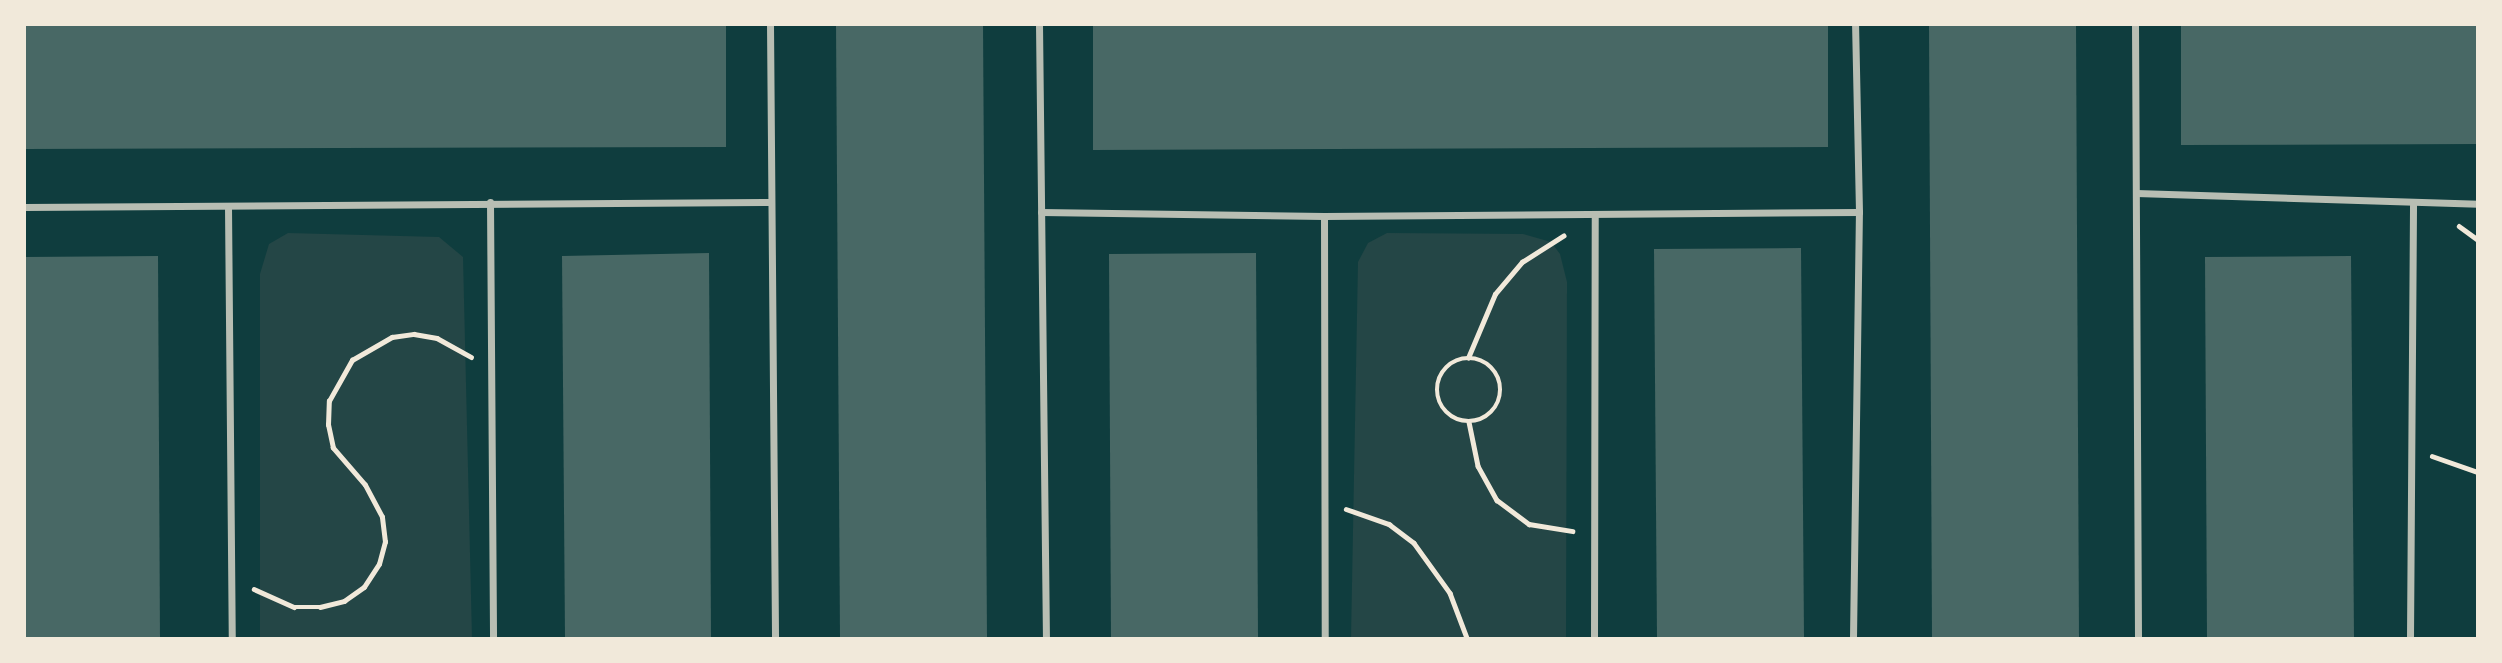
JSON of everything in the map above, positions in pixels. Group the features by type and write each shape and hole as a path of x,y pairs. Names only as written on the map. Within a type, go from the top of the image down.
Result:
{"street":[{"path":"770,24 769,202 775,639"},
{"path":"1040,24 1046,639"},
{"path":"1853,639 1859,212 1855,24"},
{"path":"2135,24 2138,639"},
{"path":"2136,193 2413,205 2477,204"},
{"path":"491,202 493,639"},
{"path":"24,207 769,202"},
{"path":"2410,639 2413,205"},
{"path":"229,206 232,639"},
{"path":"1041,212 1594,219 1859,212"},
{"path":"1324,216 1325,639"},
{"path":"1594,219 1594,639"}],"path":[{"path":"1468,358 1495,294 1522,262 1594,219"},
{"path":"232,566 248,586 294,607 344,601 372,577 385,542 382,517 365,485 333,448 328,425 329,401 338,379 370,346 392,337 437,338 476,361 490,379"},
{"path":"1468,358 1491,366 1501,389 1492,412 1469,422 1446,414 1436,391 1445,368 1468,358"},
{"path":"1469,422 1478,466 1511,514 1530,524 1594,533"},
{"path":"2412,449 2477,472"},
{"path":"1325,507 1364,513 1389,524 1414,543 1450,593 1467,639"}],"shaded area":[{"path":"288,233 439,237 463,257 472,638 260,638 260,274 269,244"},
{"path":"1387,233 1523,234 1551,242 1560,254 1567,282 1566,638 1351,638 1358,262 1368,243"}],"building":[{"path":"24,24 726,24 726,147 24,149"},
{"path":"836,24 983,24 987,638 840,638"},
{"path":"1093,24 1828,24 1828,147 1093,150"},
{"path":"1929,24 2076,24 2079,638 1932,638"},
{"path":"2181,24 2478,24 2478,144 2181,145"},
{"path":"1801,248 1804,638 1657,638 1654,249"},
{"path":"709,253 711,638 565,638 562,256"},
{"path":"1256,253 1258,638 1111,638 1109,254"},
{"path":"158,256 160,638 24,638 24,257"},
{"path":"2351,256 2354,638 2207,638 2205,257"}]}
